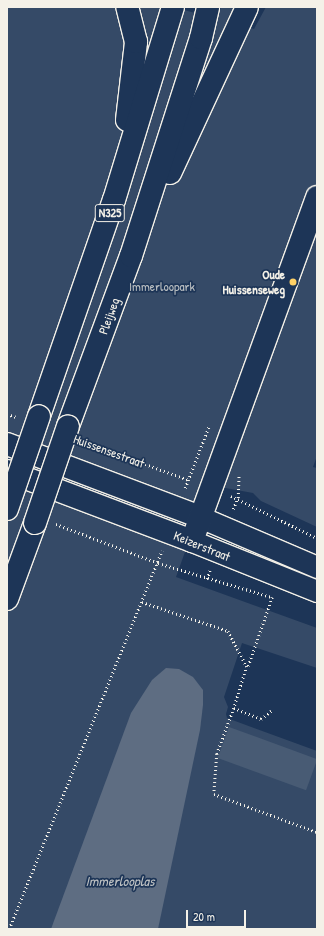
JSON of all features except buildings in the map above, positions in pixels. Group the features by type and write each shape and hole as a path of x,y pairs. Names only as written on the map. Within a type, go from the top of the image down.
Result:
{"main road":[{"name":"N325","path":"114,200 133,82 136,42 127,7"},
{"name":"N325","path":"7,509 30,418 114,200 173,7"},
{"name":"Pleijweg","path":"7,599 43,523 74,433 201,38 208,7"},
{"name":"N325","path":"131,256 247,7"},
{"path":"192,541 317,197"},
{"name":"Keizerstraat","path":"7,444 99,481 200,517"},
{"name":"Keizerstraat","path":"7,471 192,541"}],"street":[{"name":"Keizerstraat","path":"200,517 317,567"},
{"name":"Keizerstraat","path":"192,541 317,592"}],"path":[{"path":"7,414 30,418"},
{"name":"Huissensestraat","path":"74,433 256,506 317,538"},
{"path":"43,523 158,563 280,599"},
{"path":"9,929 158,563"},
{"path":"272,597 217,754 214,794 317,832"},
{"path":"142,602 228,631 248,666"},
{"path":"234,708 261,719 271,711"}],"green space":[{"name":"Immerloopark","path":"7,7 173,7 217,19 221,7 243,7 235,23 254,29 266,7 317,7 317,456 313,467 317,468 317,527 261,501 253,493 209,485 176,577 317,628 317,668 242,643 224,697 228,707 226,714 227,718 317,751 317,929 7,929"}],"water":[{"name":"Immerlooplas","path":"166,668 179,669 193,677 203,690 203,705 200,730 158,929 51,929 131,713 152,680"}],"place":[{"name":"Oude Huissenseweg","path":"293,282"}]}
